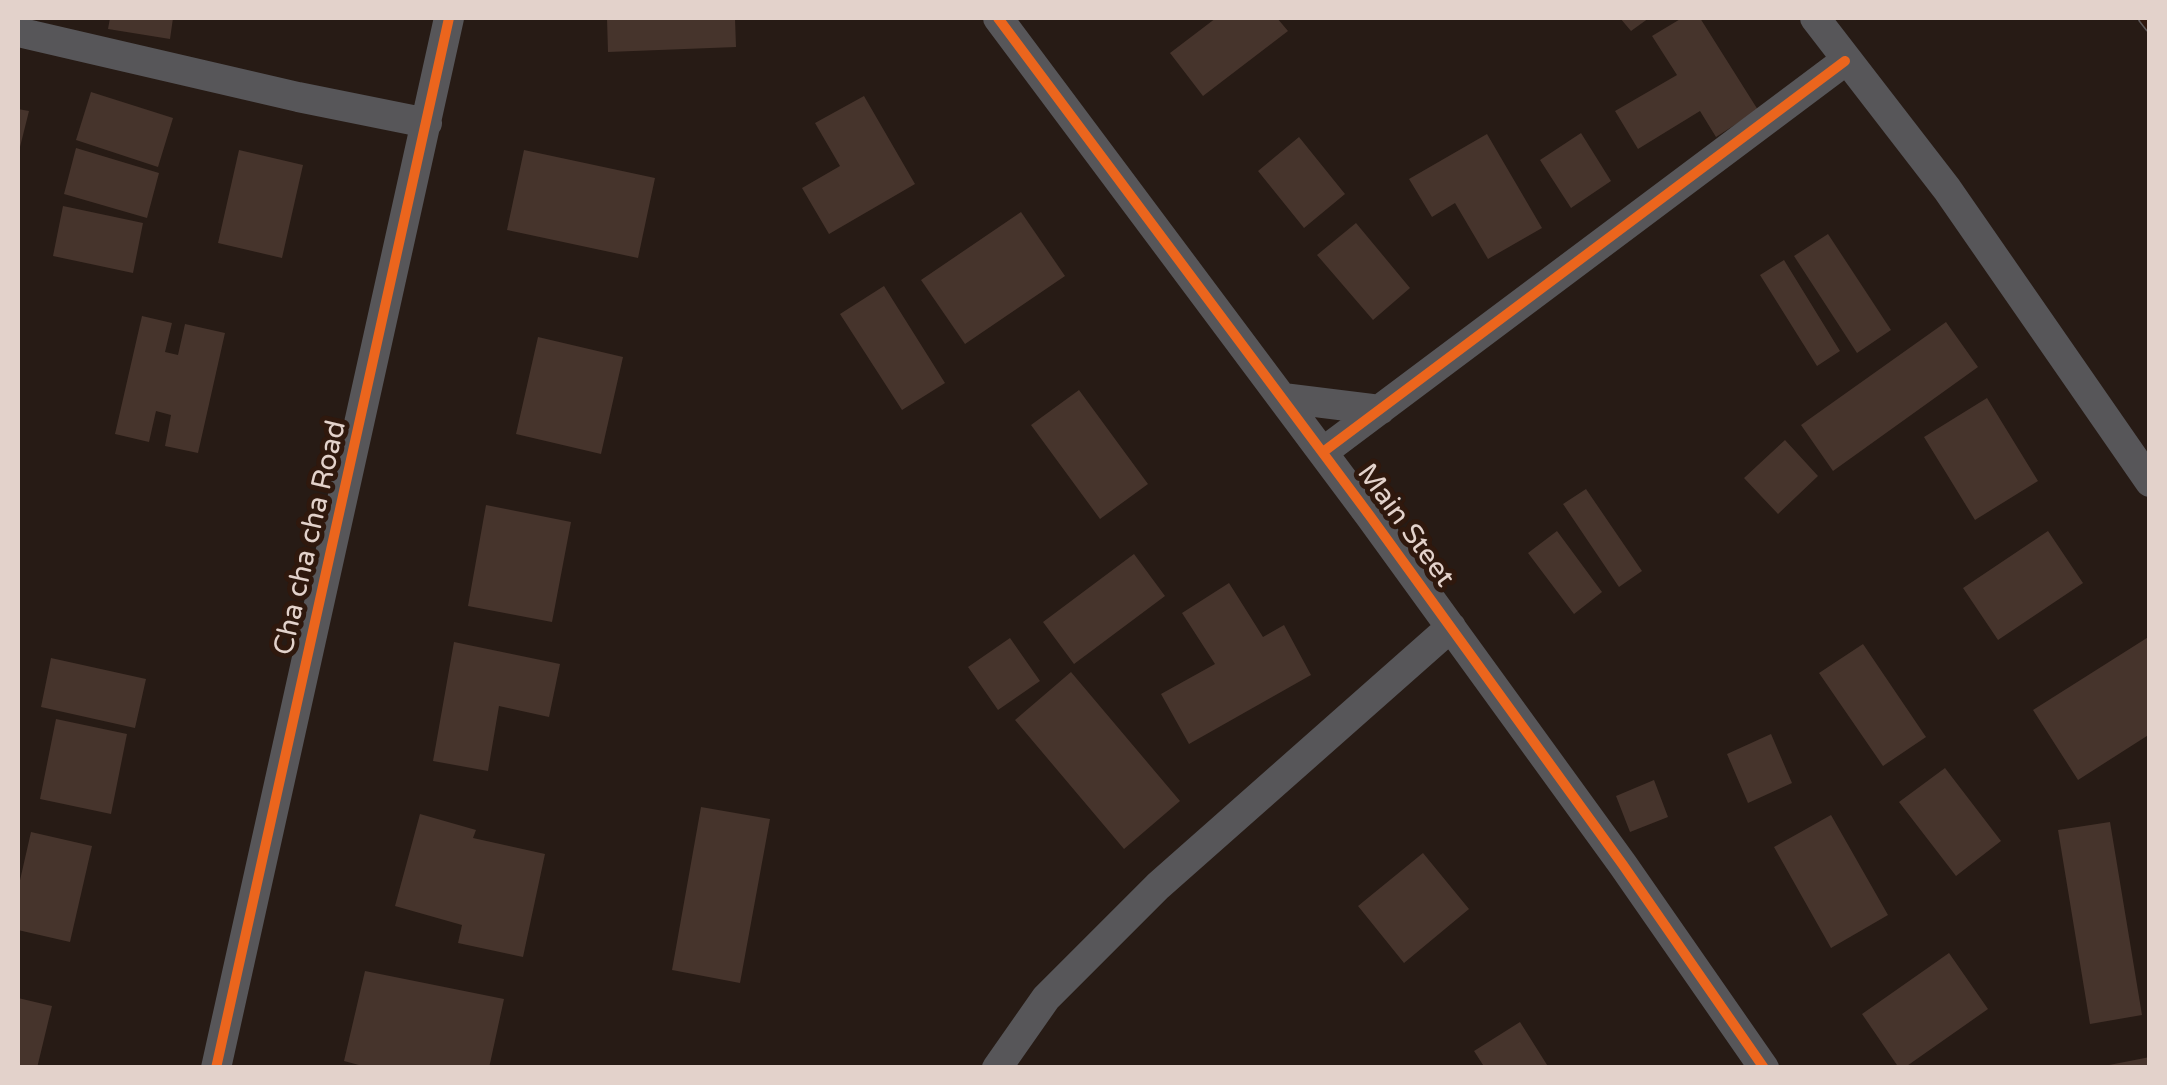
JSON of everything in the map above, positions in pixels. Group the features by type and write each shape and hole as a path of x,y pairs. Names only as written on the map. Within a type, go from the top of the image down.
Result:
{"street":[{"name":"Cha cha cha Road","path":"216,1068 449,18"},
{"name":"Main Steet","path":"998,18 1323,452 1764,1068"},
{"path":"1815,18 1947,189 2150,482"},
{"path":"18,32 427,123"},
{"path":"1323,452 1845,61"},
{"path":"1283,398 1380,410"},
{"path":"997,1068 1046,998 1158,886 1450,627"}],"building":[{"path":"110,18 173,18 170,39 108,29"},
{"path":"607,18 735,18 736,47 608,52"},
{"path":"1216,18 1277,18 1288,31 1203,96 1170,53"},
{"path":"1620,18 1649,18 1631,31"},
{"path":"1682,18 1700,18 1758,110 1716,137 1700,111 1638,149 1615,111 1677,75 1652,36"},
{"path":"91,92 173,118 158,167 76,140"},
{"path":"864,96 915,184 829,234 802,188 840,166 815,123"},
{"path":"18,109 29,111 19,151 18,151"},
{"path":"1581,133 1611,181 1571,208 1540,160"},
{"path":"1487,134 1542,228 1488,259 1455,203 1432,217 1409,179"},
{"path":"1299,137 1345,194 1304,228 1258,171"},
{"path":"76,148 159,173 147,218 64,194"},
{"path":"239,150 303,165 282,258 218,243"},
{"path":"524,150 655,178 638,258 507,230"},
{"path":"63,206 143,223 133,273 53,256"},
{"path":"1021,212 1065,276 965,344 921,280"},
{"path":"1356,223 1410,288 1373,320 1317,255"},
{"path":"1828,234 1891,330 1857,353 1794,256"},
{"path":"1784,260 1840,351 1817,366 1760,275"},
{"path":"884,286 945,383 902,410 840,314"},
{"path":"142,316 172,323 165,352 178,355 185,324 225,333 198,453 165,446 171,415 156,411 149,442 115,434"},
{"path":"1946,322 1978,367 1833,471 1801,425"},
{"path":"538,337 623,357 601,454 516,434"},
{"path":"1079,390 1148,484 1100,519 1031,425"},
{"path":"1987,398 2038,481 1975,520 1924,437"},
{"path":"1785,440 1818,476 1778,514 1744,478"},
{"path":"1586,489 1642,571 1619,587 1563,504"},
{"path":"486,505 571,522 552,622 468,606"},
{"path":"1557,531 1602,592 1574,614 1528,553"},
{"path":"2048,531 2083,583 1998,640 1963,588"},
{"path":"1134,554 1165,596 1074,664 1043,622"},
{"path":"1229,583 1263,637 1284,625 1311,675 1189,744 1161,694 1215,664 1182,613"},
{"path":"2150,636 2150,734 2078,780 2033,710"},
{"path":"1010,638 1040,681 998,710 968,667"},
{"path":"454,642 560,664 549,717 499,706 488,771 433,761"},
{"path":"1863,644 1926,737 1883,766 1819,673"},
{"path":"51,658 146,679 135,728 41,707"},
{"path":"1071,672 1180,801 1124,849 1015,720"},
{"path":"56,719 127,734 111,814 40,799"},
{"path":"1771,734 1792,783 1748,803 1727,754"},
{"path":"1945,768 2001,841 1956,876 1899,802"},
{"path":"1654,780 1668,817 1630,832 1616,796"},
{"path":"701,807 770,819 740,983 672,970"},
{"path":"420,814 476,830 473,838 545,854 523,957 458,943 462,925 395,906"},
{"path":"1831,815 1888,915 1831,948 1774,847"},
{"path":"2110,822 2142,1015 2090,1024 2058,830"},
{"path":"31,832 92,846 70,942 18,930 18,889"},
{"path":"1423,853 1469,909 1404,963 1358,906"},
{"path":"1949,953 1988,1009 1899,1068 1862,1014"},
{"path":"365,971 504,999 489,1068 370,1068 344,1061"},
{"path":"18,998 52,1006 37,1068 18,1068"},
{"path":"1520,1022 1549,1068 1485,1068 1474,1051"},
{"path":"2150,1057 2150,1068 2104,1066"}],"railway":[{"path":"2143,18 2150,27"}],"cycle path":[{"path":"216,1068 449,18"},
{"path":"998,18 1370,516 1623,865 1764,1068"},
{"path":"1323,452 1845,61"}]}
